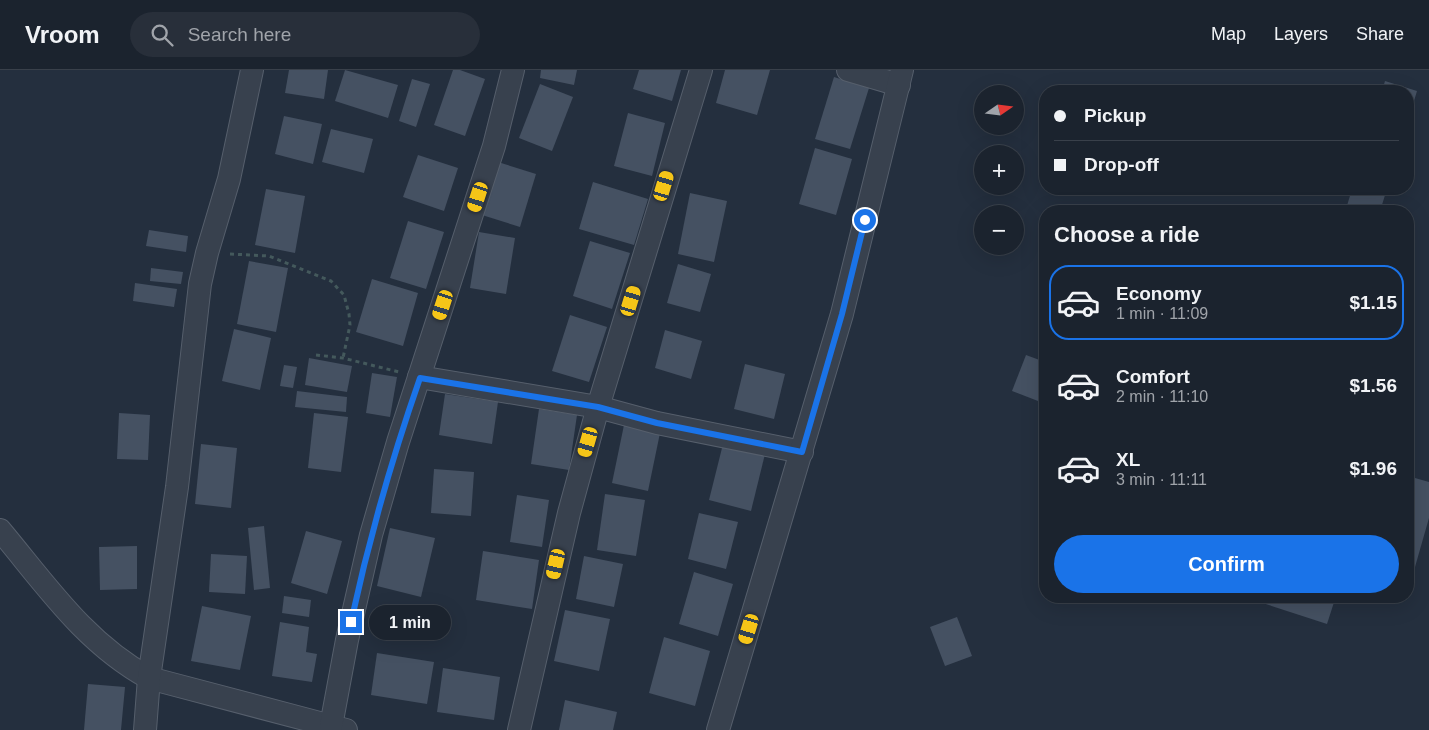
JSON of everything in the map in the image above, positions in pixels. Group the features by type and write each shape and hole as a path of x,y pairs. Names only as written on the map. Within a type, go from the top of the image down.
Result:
{"street":[{"path":"145,730 149,678 177,487 200,284 207,253 229,179 252,70"},
{"path":"0,530 74,622 125,665 149,678 339,728 347,640 371,535 398,442 494,146 513,70"},
{"path":"519,730 569,512 598,407 701,70"},
{"path":"718,730 842,314 901,77 848,70"},
{"path":"420,378 598,407 665,425 802,452"}],"path":[{"path":"207,253 269,256 331,281 344,295 349,314 350,325 343,358"},
{"path":"316,354 343,358 420,378"}],"building":[{"path":"289,70 328,70 324,99 285,93"},
{"path":"345,70 398,85 388,118 335,101"},
{"path":"453,70 460,70 485,79 465,136 434,125"},
{"path":"541,70 577,70 574,85 540,78"},
{"path":"639,70 681,70 672,101 633,89"},
{"path":"725,70 770,70 757,115 716,103"},
{"path":"834,77 869,88 850,149 815,139"},
{"path":"412,79 430,84 416,127 399,121"},
{"path":"1385,81 1398,85 1384,85"},
{"path":"540,84 573,97 552,151 519,138"},
{"path":"1414,90 1417,91 1414,101"},
{"path":"628,113 665,123 652,176 614,166"},
{"path":"284,116 322,124 313,164 275,154"},
{"path":"331,129 373,139 364,173 322,162"},
{"path":"815,148 852,159 836,215 799,204"},
{"path":"418,155 458,168 444,211 403,197"},
{"path":"498,162 536,174 520,227 482,215"},
{"path":"593,182 648,199 634,245 579,229"},
{"path":"266,189 305,196 295,253 255,245"},
{"path":"690,193 727,201 714,262 678,254"},
{"path":"1350,195 1385,195 1382,205 1347,205"},
{"path":"408,221 444,232 426,289 390,278"},
{"path":"149,230 188,236 186,252 146,246"},
{"path":"479,232 515,238 506,294 470,288"},
{"path":"590,241 630,253 612,309 573,296"},
{"path":"249,261 288,268 276,332 237,324"},
{"path":"678,264 711,274 700,312 667,303"},
{"path":"151,268 183,272 181,284 150,281"},
{"path":"372,279 418,293 403,346 356,332"},
{"path":"135,283 177,289 174,307 133,301"},
{"path":"570,315 607,327 589,382 552,371"},
{"path":"234,329 271,338 260,390 222,381"},
{"path":"665,330 702,341 691,379 655,368"},
{"path":"1026,355 1039,360 1038,401 1012,391"},
{"path":"309,358 352,366 347,392 305,385"},
{"path":"745,364 785,374 774,419 734,409"},
{"path":"284,365 297,367 293,388 280,386"},
{"path":"372,373 397,377 390,417 366,413"},
{"path":"297,391 347,397 346,412 295,407"},
{"path":"445,394 498,402 492,444 439,435"},
{"path":"539,409 577,415 569,470 531,464"},
{"path":"119,413 150,415 148,460 117,459"},
{"path":"314,413 348,417 341,472 308,468"},
{"path":"624,425 660,433 648,491 612,483"},
{"path":"201,444 237,448 231,508 195,504"},
{"path":"723,444 765,454 751,511 709,500"},
{"path":"434,469 474,472 471,516 431,513"},
{"path":"1414,478 1429,482 1429,518 1415,567"},
{"path":"605,494 645,500 636,556 597,550"},
{"path":"517,495 549,500 542,547 510,542"},
{"path":"699,513 738,522 726,569 688,559"},
{"path":"264,526 270,588 254,590 248,528"},
{"path":"390,528 435,538 421,597 377,586"},
{"path":"306,531 342,541 327,594 291,583"},
{"path":"137,546 137,589 100,590 99,547"},
{"path":"483,551 539,560 532,609 476,600"},
{"path":"211,554 247,556 245,594 209,592"},
{"path":"584,556 623,564 614,607 576,599"},
{"path":"694,572 733,584 718,636 679,624"},
{"path":"284,596 311,600 309,617 282,613"},
{"path":"1262,603 1334,603 1327,624"},
{"path":"202,606 251,616 240,670 191,661"},
{"path":"565,610 610,619 599,671 554,661"},
{"path":"957,617 972,656 945,666 930,627"},
{"path":"280,622 309,627 306,652 317,654 312,682 272,676"},
{"path":"664,637 710,651 695,706 649,693"},
{"path":"377,653 434,662 427,704 371,695"},
{"path":"443,668 500,677 494,720 437,712"},
{"path":"88,684 125,687 121,730 84,730"},
{"path":"565,700 617,712 613,730 559,730"}],"route":[{"path":"351,622 371,535 398,442 420,378 598,407 657,423 802,452 842,314 865,220"}]}
